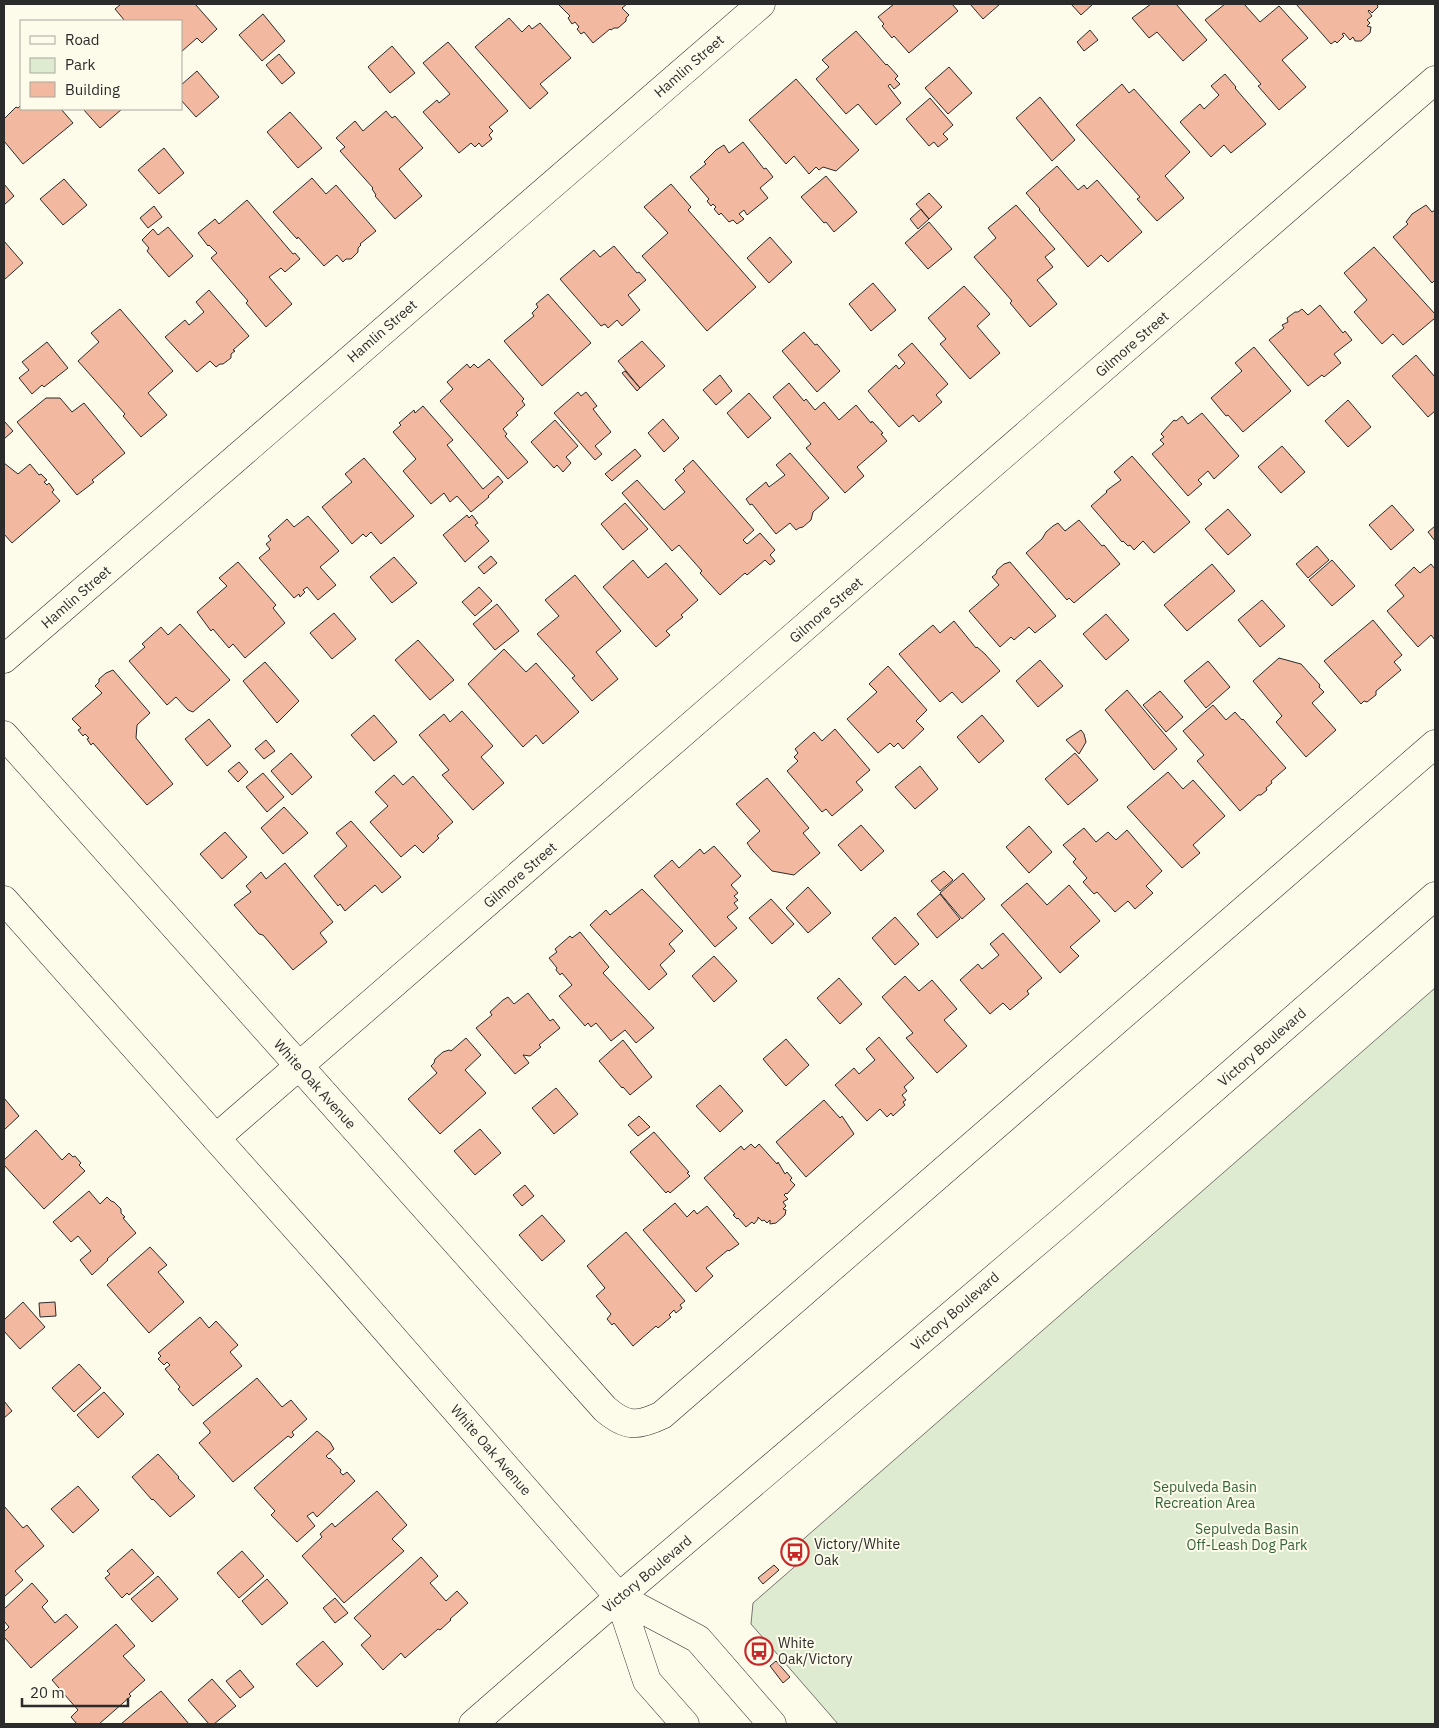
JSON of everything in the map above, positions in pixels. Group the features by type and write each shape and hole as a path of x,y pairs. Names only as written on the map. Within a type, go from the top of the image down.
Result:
{"street":[{"name":"Hamlin Street","path":"4,659 761,4"},
{"name":"Gilmore Street","path":"216,1138 1435,80"},
{"name":"White Oak Avenue","path":"4,735 605,1409 617,1419 632,1424 648,1422 662,1415 1435,744"},
{"name":"Victory Boulevard","path":"473,1724 1063,1220 1435,896"},
{"name":"White Oak Avenue","path":"4,900 620,1597 698,1639 772,1724"},
{"name":"White Oak Avenue","path":"620,1597 647,1681 685,1724"}],"green space":[{"name":"Sepulveda Basin Recreation Area","path":"1435,988 1435,1724 838,1724 751,1624 753,1603 808,1555 799,1543"}],"building":[{"path":"121,4 195,4 217,29 202,43 197,38 182,51 182,20 124,20 115,9"},
{"path":"558,4 627,4 622,8 629,15 626,21 618,28 610,29 593,43 584,32 581,34 575,22 572,24 568,18 570,16"},
{"path":"894,4 952,4 958,11 909,53 894,36 892,38 882,26 884,24 878,17"},
{"path":"970,4 1000,4 983,19"},
{"path":"1071,4 1093,4 1081,15"},
{"path":"1151,4 1176,4 1207,40 1183,61 1157,32 1149,38 1132,18"},
{"path":"1225,4 1244,4 1260,22 1279,6 1308,38 1282,60 1306,87 1279,110 1258,86 1261,84 1205,20"},
{"path":"1296,4 1377,4 1378,7 1372,13 1368,11 1372,16 1367,20 1370,23 1367,26 1371,27 1370,33 1361,41 1355,41 1353,37 1350,40 1344,33 1342,34 1344,36 1337,43 1335,41 1331,44"},
{"path":"263,14 285,41 262,61 239,35"},
{"path":"509,18 522,32 529,25 532,29 540,23 571,58 540,84 548,93 530,109 475,47"},
{"path":"1090,30 1098,40 1084,51 1077,42"},
{"path":"856,31 898,76 895,79 900,84 894,89 890,84 888,86 901,103 876,125 858,104 846,114 816,79 829,67 822,60"},
{"path":"448,42 508,111 489,127 493,131 489,135 492,139 482,147 479,143 475,147 471,143 459,153 423,112 437,100 439,103 450,94 423,63"},
{"path":"392,46 415,73 390,93 368,67"},
{"path":"279,54 295,73 282,84 266,65"},
{"path":"949,67 972,93 948,114 925,88"},
{"path":"197,71 219,97 196,117 182,101 182,84"},
{"path":"1225,74 1266,124 1231,153 1224,145 1211,157 1180,122 1200,104 1204,109 1219,95 1211,86"},
{"path":"796,79 859,150 836,171 823,167 819,170 816,167 809,174 794,156 786,164 749,120"},
{"path":"1122,84 1129,93 1134,89 1190,152 1165,176 1184,198 1157,221 1137,199 1140,197 1076,125"},
{"path":"1040,97 1075,140 1052,161 1016,118"},
{"path":"930,98 953,125 943,134 948,139 938,147 934,142 929,146 906,119"},
{"path":"20,106 20,110 62,110 73,123 23,164 4,141 4,119 16,107"},
{"path":"84,110 121,110 100,128"},
{"path":"386,111 392,118 395,116 423,148 399,169 422,196 395,219 375,196 373,188 340,151 345,147 336,138 355,121 363,131"},
{"path":"290,112 322,148 298,168 267,132"},
{"path":"743,142 764,169 766,168 773,177 760,188 768,198 747,215 744,210 739,214 744,219 737,224 733,220 729,222 721,213 719,215 714,209 716,207 713,204 711,206 707,201 709,199 690,177 706,164 704,162 716,150 724,145 729,153"},
{"path":"164,148 184,173 159,194 138,170"},
{"path":"1057,166 1078,190 1084,185 1087,189 1097,180 1142,232 1108,262 1101,255 1088,267 1026,193"},
{"path":"826,176 857,212 834,232 801,197"},
{"path":"312,178 326,194 336,185 376,231 360,244 358,252 351,259 346,259 343,262 337,255 324,266 273,212"},
{"path":"64,179 87,205 63,225 40,199"},
{"path":"4,184 14,196 4,205"},
{"path":"671,184 691,207 688,210 756,287 707,331 642,256 668,233 644,207"},
{"path":"929,193 942,207 929,219 916,204"},
{"path":"247,200 293,254 295,253 300,259 285,272 281,268 269,277 292,304 266,327 246,303 248,301 211,258 217,253 208,246 198,233 215,219 219,224"},
{"path":"1016,205 1055,249 1045,257 1053,267 1037,280 1057,304 1030,327 1010,303 1012,301 974,257 996,238 988,228"},
{"path":"1426,205 1432,212 1435,210 1435,280 1432,283 1393,237 1408,224 1406,222 1412,214"},
{"path":"154,206 162,217 148,228 140,218"},
{"path":"921,209 929,219 918,229 910,219"},
{"path":"929,222 952,249 928,269 905,243"},
{"path":"168,227 193,256 169,277 147,251 149,248 142,240 153,229 158,235"},
{"path":"770,237 792,262 769,283 747,258"},
{"path":"4,241 23,263 4,280"},
{"path":"614,246 637,273 639,272 646,280 628,295 640,310 622,326 617,320 608,328 605,324 601,326 560,279 594,250 600,257"},
{"path":"1374,247 1435,314 1435,318 1403,345 1393,334 1382,344 1354,312 1367,300 1344,273"},
{"path":"873,283 896,310 871,331 849,304"},
{"path":"964,286 990,314 977,326 1000,353 970,379 940,344 946,339 928,318"},
{"path":"209,290 249,336 233,350 235,351 231,354 231,358 223,364 216,367 210,361 197,372 165,337 185,320 189,325 204,312 196,302"},
{"path":"548,294 591,343 542,386 504,341 534,316 532,313 538,307 536,304"},
{"path":"1320,305 1343,333 1345,331 1352,340 1334,354 1341,363 1324,377 1322,375 1308,386 1269,340 1284,328 1282,325 1288,322 1287,318 1295,312 1302,309 1308,315"},
{"path":"120,309 173,371 148,393 167,415 141,437 123,416 125,414 78,361 99,342 91,333"},
{"path":"804,332 840,371 817,392 782,351"},
{"path":"642,341 665,366 640,388 618,361"},
{"path":"47,342 68,368 32,394 19,378 29,370 22,362"},
{"path":"912,343 948,384 936,395 942,402 919,422 913,415 899,427 868,391 896,365 899,369 905,363 898,355"},
{"path":"1254,347 1291,391 1243,432 1211,398 1242,371 1235,363"},
{"path":"1416,355 1435,377 1435,411 1428,417 1392,376"},
{"path":"489,359 524,399 522,401 525,405 516,413 518,415 503,429 507,434 505,436 528,462 508,479 440,401 453,389 447,382 467,364 470,368 474,364 478,368"},
{"path":"625,371 640,388 637,391 622,373"},
{"path":"720,375 732,391 716,405 703,390"},
{"path":"789,383 804,401 806,399 815,410 824,402 839,420 856,405 871,423 872,421 883,433 881,434 887,441 857,467 864,476 845,493 806,448 811,444 773,397"},
{"path":"578,392 581,396 586,392 597,406 593,409 611,432 595,446 602,454 595,460 554,413"},
{"path":"749,393 771,418 748,438 727,413"},
{"path":"46,398 60,398 72,412 84,403 125,453 77,495 17,422"},
{"path":"1348,400 1371,427 1348,447 1325,421"},
{"path":"423,406 453,440 447,445 483,489 498,476 503,482 471,512 457,496 450,502 444,493 431,504 403,471 416,459 393,432 401,425 399,423 414,410 415,413"},
{"path":"1202,413 1239,456 1214,479 1208,471 1198,480 1202,484 1188,496 1152,454 1164,444 1160,440 1164,437 1161,434 1174,420 1176,421 1182,416 1188,424"},
{"path":"663,419 679,438 664,452 648,433"},
{"path":"555,420 578,446 566,457 571,463 563,472 557,465 554,468 531,442"},
{"path":"4,421 13,431 4,439"},
{"path":"1282,446 1305,472 1281,493 1258,467"},
{"path":"635,449 641,456 612,481 605,474"},
{"path":"790,453 829,498 813,512 811,520 803,527 796,530 790,523 776,534 746,499 766,482 769,487 785,475 776,465"},
{"path":"1132,456 1190,522 1154,553 1143,541 1134,550 1130,545 1128,546 1122,542 1091,506 1106,491 1121,480 1114,472"},
{"path":"364,458 414,516 381,544 371,532 366,537 363,534 352,544 322,507 352,482 345,474"},
{"path":"693,460 754,530 743,540 747,544 760,533 775,550 770,555 775,561 770,565 765,560 747,575 745,573 720,595 700,573 702,571 679,545 672,551 622,493 637,480 664,510 685,492 675,480"},
{"path":"4,463 18,474 30,464 39,475 41,474 47,480 44,482 47,485 49,483 54,490 52,492 60,501 12,543 4,534"},
{"path":"625,503 648,529 623,550 601,524"},
{"path":"1392,505 1414,530 1391,550 1369,525"},
{"path":"1228,509 1251,535 1228,555 1205,529"},
{"path":"467,515 469,518 472,515 478,523 475,525 489,541 465,562 443,535"},
{"path":"308,516 339,551 320,567 336,585 318,600 307,587 303,590 305,592 300,597 299,594 294,598 259,558 270,549 266,544 271,540 268,536 287,519 294,527"},
{"path":"1079,520 1120,564 1074,603 1069,598 1067,600 1026,553 1053,526 1058,523 1065,531"},
{"path":"1435,526 1435,541 1428,532"},
{"path":"1317,546 1329,560 1308,578 1296,564"},
{"path":"491,556 497,563 484,574 478,567"},
{"path":"394,557 417,583 392,603 370,577"},
{"path":"633,560 648,578 666,563 698,600 681,615 683,617 666,631 670,635 656,647 603,587"},
{"path":"1332,560 1355,586 1332,606 1309,580"},
{"path":"238,562 276,605 273,608 285,623 245,658 233,644 229,648 213,629 211,631 197,612 227,586 219,578"},
{"path":"1010,562 1056,616 1035,633 1029,627 1014,640 1011,637 1000,647 969,611 999,585 992,577 1004,564"},
{"path":"1212,564 1235,591 1187,631 1164,605"},
{"path":"1431,564 1435,569 1435,640 1431,635 1418,647 1387,611 1404,596 1395,585 1414,567 1420,573"},
{"path":"575,575 621,631 596,652 618,679 592,701 572,678 575,676 537,634 559,616 545,600"},
{"path":"479,587 492,601 475,616 462,602"},
{"path":"1262,600 1285,626 1260,647 1238,620"},
{"path":"497,604 519,631 495,650 473,624"},
{"path":"334,613 356,639 332,659 310,633"},
{"path":"1106,614 1129,640 1106,660 1083,634"},
{"path":"1373,620 1402,655 1394,662 1401,670 1376,691 1376,695 1361,704 1324,661"},
{"path":"954,621 976,648 985,654 1000,671 962,703 952,692 940,702 899,654 933,625 940,633"},
{"path":"180,624 230,680 193,712 188,710 176,697 167,705 129,661 145,647 142,644 161,627 168,635"},
{"path":"418,640 454,680 430,700 395,660"},
{"path":"504,649 526,672 536,663 579,712 543,744 536,735 523,747 468,684"},
{"path":"1279,658 1301,664 1320,685 1319,687 1324,692 1312,703 1336,730 1306,757 1276,722 1282,716 1253,681"},
{"path":"1040,660 1063,686 1038,707 1016,681"},
{"path":"1208,661 1230,687 1206,708 1184,681"},
{"path":"265,662 299,701 277,723 243,681"},
{"path":"888,666 927,710 916,721 924,729 903,749 898,743 894,747 890,743 878,753 847,719 877,692 869,684"},
{"path":"113,670 150,713 137,725 136,738 173,784 147,805 93,743 91,745 87,739 89,738 85,734 83,736 78,730 81,728 72,719 102,693 95,686 99,679"},
{"path":"1127,690 1177,749 1154,770 1105,710"},
{"path":"1160,691 1183,717 1166,732 1143,705"},
{"path":"1213,705 1226,720 1235,712 1286,768 1271,781 1272,783 1266,788 1267,790 1258,795 1240,811 1197,761 1204,755 1183,731"},
{"path":"462,711 493,746 481,757 504,783 473,810 442,775 449,770 419,735 444,714 450,722"},
{"path":"374,715 397,742 374,761 351,735"},
{"path":"982,715 1004,741 979,763 957,737"},
{"path":"209,719 231,746 207,766 185,739"},
{"path":"835,729 870,770 856,782 863,790 832,816 826,809 822,812 787,771 798,761 794,757 798,753 795,749 814,732 822,741"},
{"path":"1081,730 1086,742 1079,754 1066,740"},
{"path":"266,740 275,751 264,759 255,749"},
{"path":"291,753 312,777 292,795 271,771"},
{"path":"1075,753 1098,780 1068,805 1045,779"},
{"path":"239,762 248,772 238,782 228,771"},
{"path":"920,766 938,789 915,809 895,787"},
{"path":"1168,772 1183,789 1193,780 1225,816 1193,845 1200,853 1182,868 1127,807"},
{"path":"263,773 284,797 267,812 246,787"},
{"path":"394,775 403,785 413,776 453,822 437,836 439,838 423,853 415,845 401,857 370,822 388,806 375,792"},
{"path":"767,778 809,828 803,833 820,853 794,875 772,871 752,850 747,843 760,831 736,804"},
{"path":"284,807 308,833 283,854 261,828"},
{"path":"351,821 401,877 382,893 375,885 345,911 340,904 338,906 314,876 347,846 336,833"},
{"path":"861,825 884,851 861,871 838,845"},
{"path":"1029,826 1052,852 1029,873 1006,847"},
{"path":"1084,828 1096,842 1108,832 1116,840 1127,830 1162,871 1146,886 1153,893 1135,909 1128,901 1115,912 1097,892 1094,894 1083,882 1087,878 1073,862 1076,859 1063,845"},
{"path":"225,832 247,857 222,879 200,854"},
{"path":"714,846 741,876 731,885 738,893 734,896 738,900 734,903 738,908 727,917 737,928 715,947 654,876 672,860 679,868 700,849 704,854"},
{"path":"285,863 333,922 320,933 327,942 293,970 234,905 251,892 246,886 261,872 266,879"},
{"path":"944,871 953,880 940,891 931,881"},
{"path":"963,873 985,899 962,919 940,893"},
{"path":"1027,883 1047,905 1069,885 1100,921 1070,947 1079,956 1060,973 1001,905"},
{"path":"808,887 831,913 808,933 786,908"},
{"path":"642,889 683,931 669,944 675,951 660,965 667,974 649,990 590,925 606,910 610,915"},
{"path":"940,894 960,919 937,938 917,914"},
{"path":"771,899 794,924 772,944 749,918"},
{"path":"895,917 919,944 895,965 872,938"},
{"path":"580,932 609,967 603,973 654,1028 636,1043 625,1030 611,1041 596,1023 591,1027 588,1023 585,1026 559,996 572,985 562,973 560,975 549,958 557,952 555,949 570,936 572,938"},
{"path":"1003,933 1042,978 1027,991 1029,994 1010,1010 1003,1003 990,1014 960,980 978,964 982,969 999,955 990,944"},
{"path":"714,956 737,981 714,1002 692,976"},
{"path":"905,976 919,991 932,980 957,1009 944,1020 967,1046 937,1073 906,1038 913,1033 882,997"},
{"path":"839,978 862,1004 840,1024 817,998"},
{"path":"528,993 550,1021 553,1019 560,1028 539,1045 541,1047 530,1056 523,1055 529,1063 515,1074 476,1028 492,1015 490,1012 503,1000 508,997 514,1004"},
{"path":"879,1037 914,1078 904,1087 907,1091 902,1095 906,1100 903,1102 905,1105 893,1116 891,1113 887,1117 880,1109 867,1121 835,1085 854,1068 859,1074 875,1060 866,1049"},
{"path":"466,1038 481,1055 465,1070 486,1093 440,1134 408,1099 437,1073 431,1066 435,1059 443,1052 451,1051"},
{"path":"786,1039 809,1065 786,1086 763,1059"},
{"path":"623,1040 652,1077 630,1095 599,1061"},
{"path":"720,1085 743,1111 720,1132 696,1106"},
{"path":"556,1088 578,1114 554,1134 532,1108"},
{"path":"4,1098 19,1116 4,1130"},
{"path":"824,1100 840,1118 842,1116 854,1134 806,1177 776,1142"},
{"path":"639,1116 650,1127 638,1136 628,1125"},
{"path":"480,1129 501,1153 475,1175 454,1151"},
{"path":"36,1130 62,1160 69,1153 73,1157 75,1156 81,1163 79,1165 85,1171 44,1209 4,1165 4,1160"},
{"path":"654,1132 689,1172 687,1173 690,1176 670,1193 668,1191 666,1193 630,1152"},
{"path":"751,1144 755,1148 759,1144 777,1164 778,1162 785,1174 787,1172 792,1178 790,1180 795,1185 784,1195 788,1199 783,1202 786,1206 783,1209 786,1210 785,1215 776,1223 770,1224 770,1220 767,1223 758,1217 754,1224 752,1222 746,1227 733,1215 735,1214 704,1178 741,1146 744,1150"},
{"path":"525,1185 534,1196 522,1206 513,1195"},
{"path":"89,1191 100,1204 107,1197 114,1202 121,1209 121,1213 125,1217 123,1218 136,1233 92,1275 80,1260 91,1251 78,1236 71,1242 53,1222"},
{"path":"675,1203 687,1217 694,1210 697,1214 707,1206 739,1244 728,1250 706,1268 713,1276 696,1292 643,1230"},
{"path":"542,1215 565,1241 542,1261 519,1235"},
{"path":"626,1232 685,1301 680,1305 682,1308 676,1313 674,1310 669,1315 671,1317 658,1328 656,1326 633,1346 614,1323 612,1325 607,1319 611,1314 596,1296 605,1288 587,1266"},
{"path":"150,1247 167,1265 158,1272 184,1302 149,1333 107,1285"},
{"path":"23,1302 45,1327 20,1349 4,1331 4,1320"},
{"path":"55,1302 56,1316 40,1317 39,1303"},
{"path":"200,1317 209,1328 216,1321 238,1345 230,1352 242,1366 193,1406 178,1389 180,1387 165,1369 170,1365 167,1362 164,1365 158,1359 161,1356 158,1353"},
{"path":"79,1364 101,1388 74,1412 52,1388"},
{"path":"257,1378 282,1407 291,1400 307,1419 292,1432 294,1435 291,1438 288,1436 233,1482 199,1443 210,1433 203,1423"},
{"path":"104,1392 124,1414 98,1438 77,1415"},
{"path":"4,1401 12,1411 4,1418"},
{"path":"317,1431 330,1442 334,1449 326,1456 341,1470 340,1472 343,1475 347,1472 355,1481 317,1517 313,1512 307,1516 315,1526 297,1542 271,1515 275,1511 254,1488"},
{"path":"158,1454 195,1496 170,1517 132,1477"},
{"path":"78,1486 99,1510 73,1533 51,1509"},
{"path":"377,1491 407,1525 392,1539 404,1551 344,1603 302,1556 322,1537 320,1534 332,1523 335,1527"},
{"path":"4,1506 23,1528 27,1525 44,1546 15,1571 23,1580 4,1597"},
{"path":"132,1549 154,1573 129,1595 127,1593 122,1598 105,1578 110,1574 107,1571"},
{"path":"242,1551 264,1576 239,1598 217,1573"},
{"path":"421,1557 438,1576 430,1583 446,1601 457,1591 468,1603 440,1630 438,1629 405,1658 401,1653 383,1670 361,1645 371,1636 354,1618"},
{"path":"774,1565 779,1570 763,1584 758,1578"},
{"path":"158,1576 178,1599 152,1622 131,1599"},
{"path":"267,1579 288,1603 262,1625 242,1601"},
{"path":"32,1583 48,1601 42,1607 55,1623 66,1614 78,1627 31,1668 4,1637 4,1632 9,1627 4,1621 4,1609"},
{"path":"335,1598 348,1613 335,1623 323,1608"},
{"path":"116,1624 135,1646 123,1656 145,1680 129,1694 131,1696 99,1724 77,1724 71,1717 78,1710 52,1680"},
{"path":"323,1641 343,1664 317,1687 296,1664"},
{"path":"776,1661 790,1677 783,1683 770,1666"},
{"path":"240,1670 254,1687 240,1698 226,1681"},
{"path":"212,1679 236,1706 214,1724 209,1724 188,1700"},
{"path":"161,1691 189,1724 121,1724 141,1707"}],"place":[{"name":"Victory/White Oak","path":"795,1552"},
{"name":"White Oak/Victory","path":"759,1651"}],"park label":[{"name":"Sepulveda Basin Off-Leash Dog Park","path":"1247,1538"}]}
